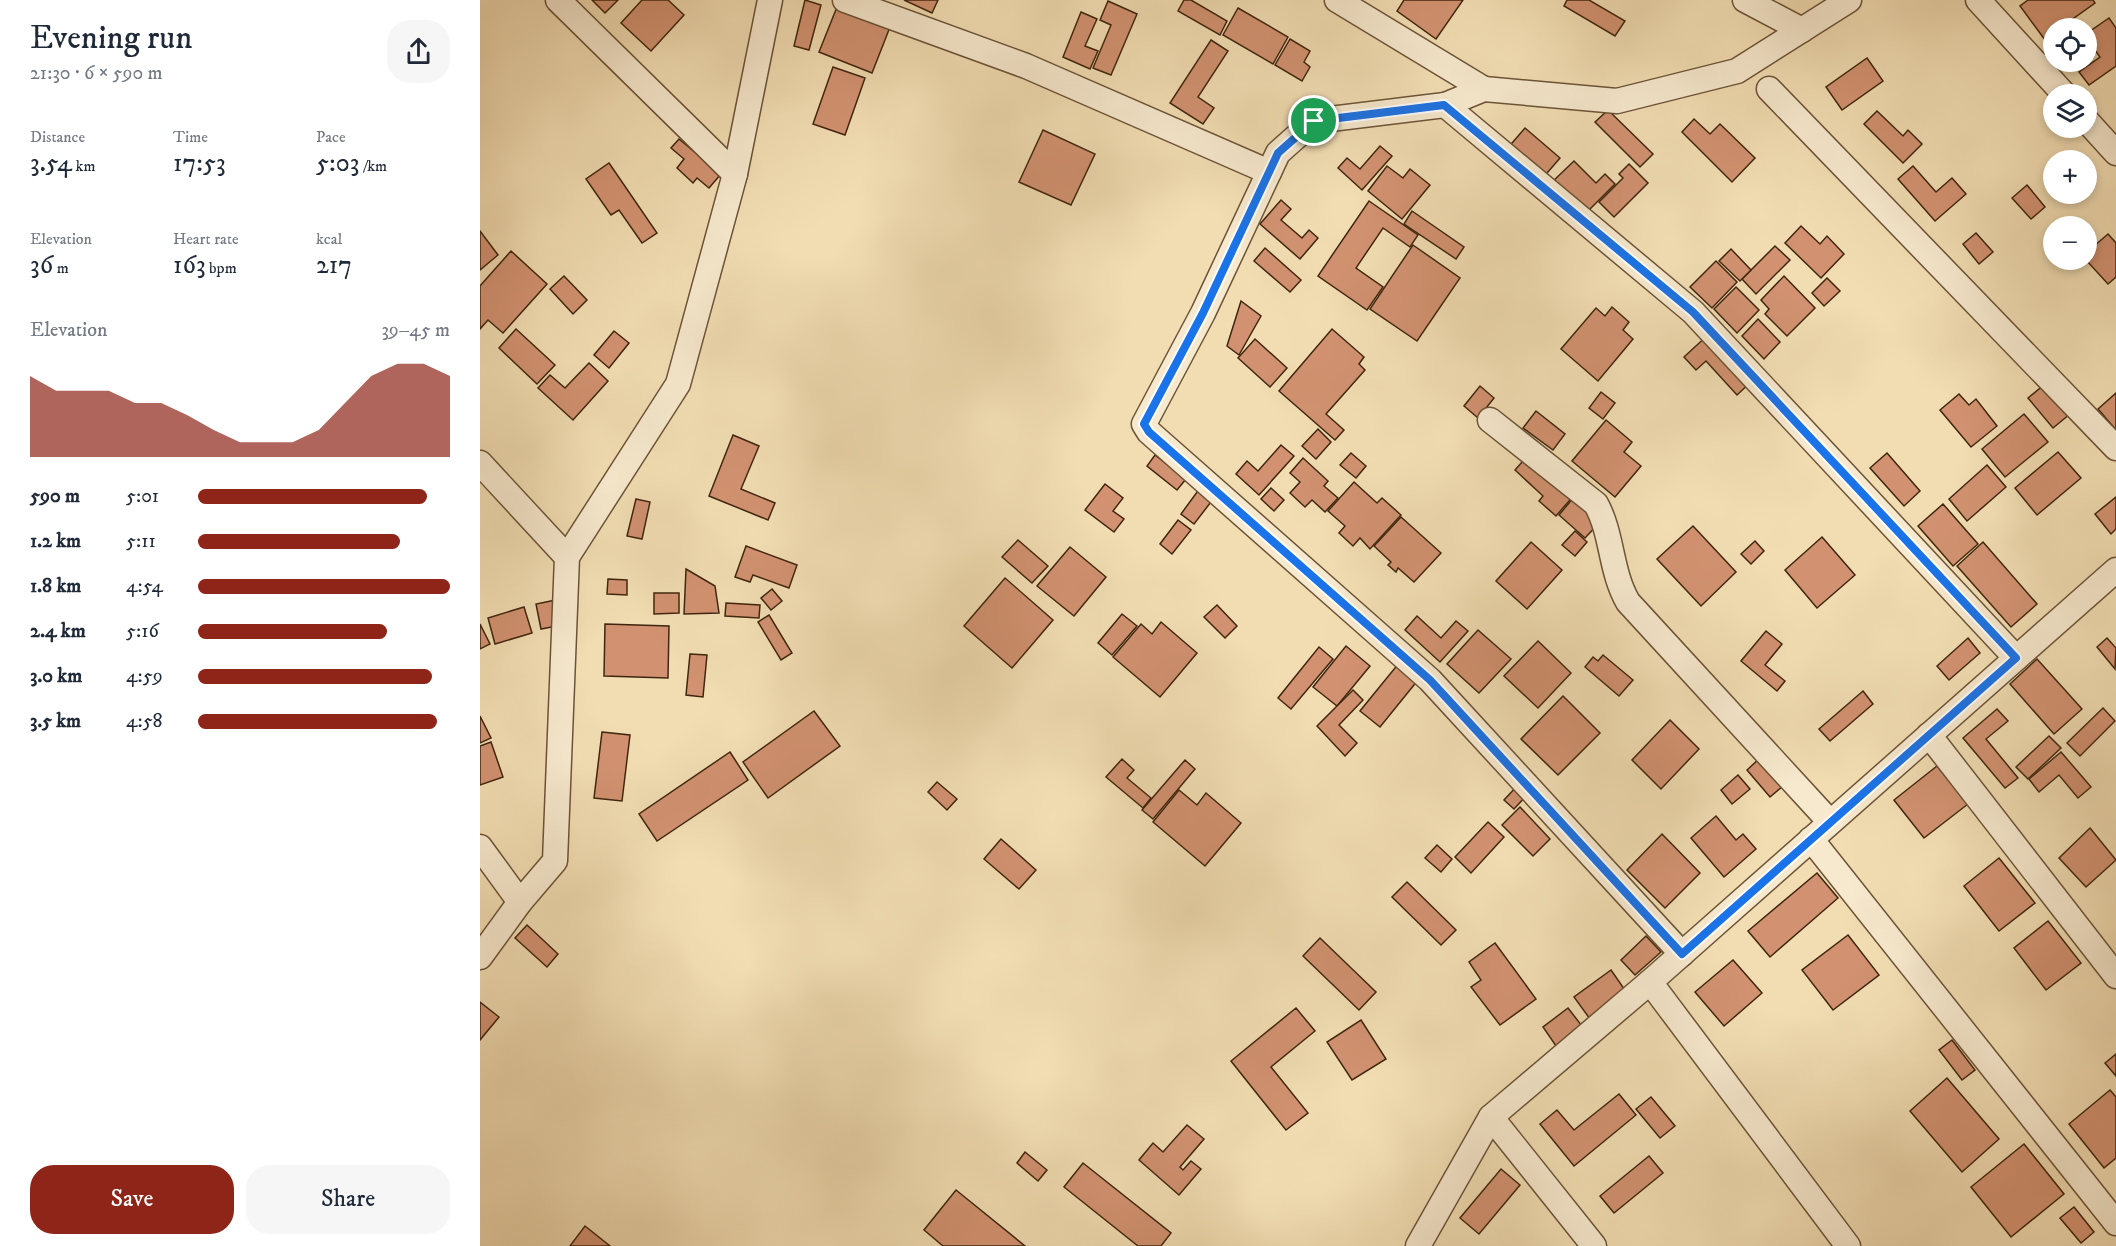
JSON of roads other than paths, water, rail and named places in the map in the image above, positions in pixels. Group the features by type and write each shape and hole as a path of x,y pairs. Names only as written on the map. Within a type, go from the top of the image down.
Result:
{"street":[{"path":"558,0 735,174"},
{"path":"480,957 520,902 555,861 567,557 678,384 735,174 771,0"},
{"path":"845,0 1026,66 1269,172"},
{"path":"1337,0 1485,89 1617,101 1737,71 1849,0"},
{"path":"1745,0 1802,30"},
{"path":"1978,0 2055,84"},
{"path":"1485,89 1444,105 1314,121 1278,153 1203,313 1144,424 1149,432 1430,680 1682,954"},
{"path":"1769,89 2116,448"},
{"path":"1444,105 1693,312 2016,658"},
{"path":"2097,132 2116,153"},
{"path":"1490,420 1596,504 1603,516 1618,585 1628,602 1830,822"},
{"path":"480,463 567,557"},
{"path":"1418,1246 1491,1117 1682,954 2116,570"},
{"path":"1929,735 2116,976"},
{"path":"1811,839 2116,1224"},
{"path":"480,847 520,902"},
{"path":"1650,982 1848,1246"},
{"path":"1491,1117 1594,1246"}]}
